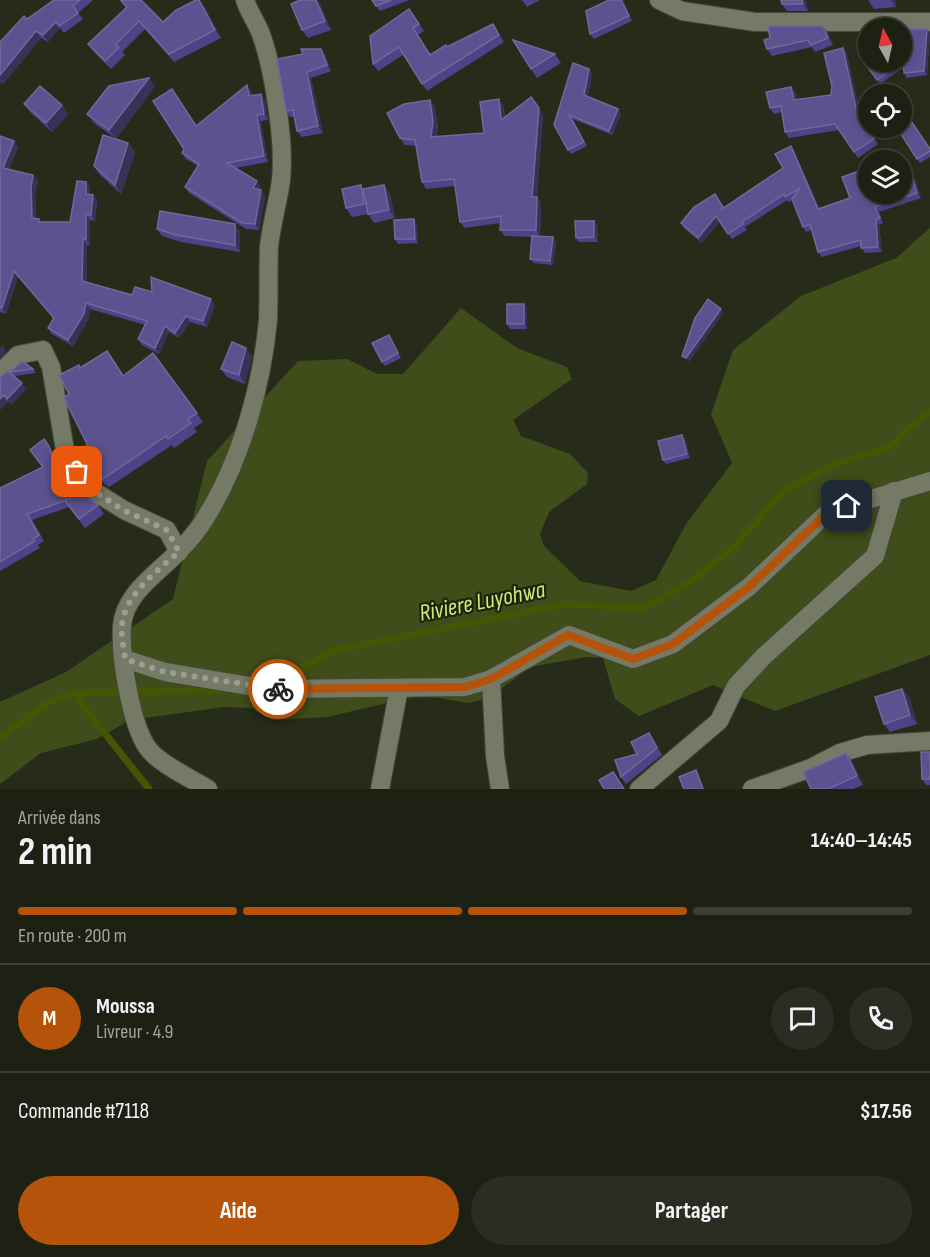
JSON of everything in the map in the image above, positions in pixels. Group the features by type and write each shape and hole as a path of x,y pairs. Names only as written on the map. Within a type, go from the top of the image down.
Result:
{"street":[{"path":"208,789 152,753 140,735 127,691 122,626 125,613 150,578 179,552 206,519 230,475 248,421 267,323 269,246 281,178 279,132 271,74 262,36 245,0"},
{"path":"658,0 682,11 755,22 930,22"},
{"path":"0,373 18,355 43,350 51,367 66,456 89,488 123,510 167,530 179,552"},
{"path":"125,659 165,672 268,689 465,687 491,679 568,635 633,659 673,644 750,586 828,512 930,481"},
{"path":"639,789 719,721 736,686 757,663 875,556 894,491"},
{"path":"491,679 495,756 500,789"},
{"path":"380,789 399,688"},
{"path":"752,789 811,768 840,753 867,745 930,741"}],"green space":[{"path":"930,228 930,655 775,711 713,685 639,716 615,699 603,658 587,657 530,667 489,698 468,703 422,695 327,717 273,720 251,708 224,707 130,720 97,739 41,753 0,784 0,702 66,672 173,599 207,461 298,361 347,359 377,374 403,374 461,308 517,348 567,367 572,379 513,420 521,436 570,454 588,473 587,484 549,512 540,534 544,546 580,581 631,591 656,580 686,524 732,463 711,414 733,350 801,296 896,258"}],"building":[{"path":"54,0 80,0 73,6 78,13 59,26 56,22 43,35 36,31 0,75 0,42 24,16 27,19"},
{"path":"121,0 141,0 163,22 176,10 199,0 215,30 169,54 139,21 116,44 119,48 105,61 88,44 127,7"},
{"path":"300,0 316,0 325,21 302,30 291,4"},
{"path":"372,0 391,0 376,6"},
{"path":"609,0 621,0 629,16 590,34 586,11"},
{"path":"781,0 802,0 803,4 782,4"},
{"path":"409,9 419,24 413,28 430,55 446,45 447,47 493,24 499,35 422,84 399,47 373,64 370,36"},
{"path":"768,26 823,26 828,38 811,45 808,40 767,49 764,40 770,38"},
{"path":"912,29 927,29 924,71 904,73 912,72"},
{"path":"513,40 555,54 531,69"},
{"path":"843,48 858,115 858,138 874,139 854,152 835,124 785,132 781,106 770,108 766,92 791,87 794,100 831,95 832,86 824,53"},
{"path":"301,49 321,49 327,65 307,72 318,126 297,131 293,110 286,111 277,59 303,54"},
{"path":"573,63 589,69 584,95 618,109 609,131 569,115 584,142 568,150 554,125"},
{"path":"871,72 889,72 877,80"},
{"path":"149,78 109,130 87,114 109,86"},
{"path":"247,85 249,96 261,94 264,114 257,115 264,156 227,163 257,181 253,188 261,190 255,224 242,223 185,187 199,164 182,153 184,149 153,101 172,89 196,126"},
{"path":"40,86 62,105 46,123 24,104"},
{"path":"531,97 539,108 532,197 537,197 536,230 500,230 501,216 460,222 454,179 422,182 415,140 400,138 387,113 404,104 430,100 433,121 431,137 484,133 480,102 499,99 501,120"},
{"path":"912,122 930,151 917,159 903,138 912,138"},
{"path":"103,135 128,143 115,185 94,166"},
{"path":"0,136 14,141 3,168 33,175 32,218 39,219 39,222 70,222 77,181 86,182 86,194 93,195 91,215 86,214 82,281 132,295 135,287 152,292 151,277 211,299 203,321 186,316 175,333 165,326 155,348 138,339 147,321 86,303 84,314 68,340 48,328 54,318 14,271 2,308 0,308"},
{"path":"791,146 818,209 850,198 842,177 858,171 858,204 884,204 875,207 880,218 876,219 878,247 861,248 861,240 818,252 810,224 803,227 792,199 800,188 785,197 784,194 728,234 716,216 698,238 681,223 694,207 715,194 722,209 783,168 775,154"},
{"path":"912,176 917,193 912,195"},
{"path":"361,185 364,204 346,208 342,189"},
{"path":"384,185 389,210 368,214 363,189"},
{"path":"160,211 235,224 235,245 176,235 157,229"},
{"path":"414,219 415,239 395,239 394,220"},
{"path":"575,221 594,221 594,237 576,238"},
{"path":"532,236 553,237 550,261 530,259"},
{"path":"708,299 721,309 686,358 682,356 695,318"},
{"path":"507,304 524,304 524,324 507,324"},
{"path":"389,335 398,353 382,362 372,343"},
{"path":"232,342 246,348 239,375 221,369"},
{"path":"107,351 123,376 153,353 197,413 188,419 191,423 168,439 166,436 103,479 97,475 78,447 88,446 64,398 69,394 59,375 79,365 80,368"},
{"path":"22,361 33,369 10,372"},
{"path":"8,371 22,383 7,399 4,395 0,399 0,377"},
{"path":"682,435 687,454 663,460 658,441"},
{"path":"44,439 49,446 67,500 27,514 39,535 33,539 35,541 0,562 0,488 43,467 30,450"},
{"path":"80,491 98,505 79,519 65,501"},
{"path":"902,689 910,715 884,724 875,697"},
{"path":"649,733 657,748 621,777 615,760 637,754 631,742"},
{"path":"921,752 930,752 930,779 922,779"},
{"path":"846,753 857,776 828,789 811,789 803,772"},
{"path":"696,770 703,789 684,789 679,777"},
{"path":"613,772 624,789 604,789 599,780"}],"waterway":[{"name":"Riviere Luyohwa","path":"276,684 331,651 565,604 642,608 687,584 731,550 783,492 831,465 890,447 909,427 930,412"},
{"name":"Riviere Luyohwa","path":"0,737 50,702 73,693 225,690"},
{"path":"73,693 149,789"}],"way so far":[{"path":"77,472 89,488 123,510 167,530 179,552 150,578 125,613 122,626 125,659 165,672 278,689"}],"route":[{"path":"278,689 465,687 491,679 568,635 633,659 673,644 750,586 828,512 847,506"}]}
